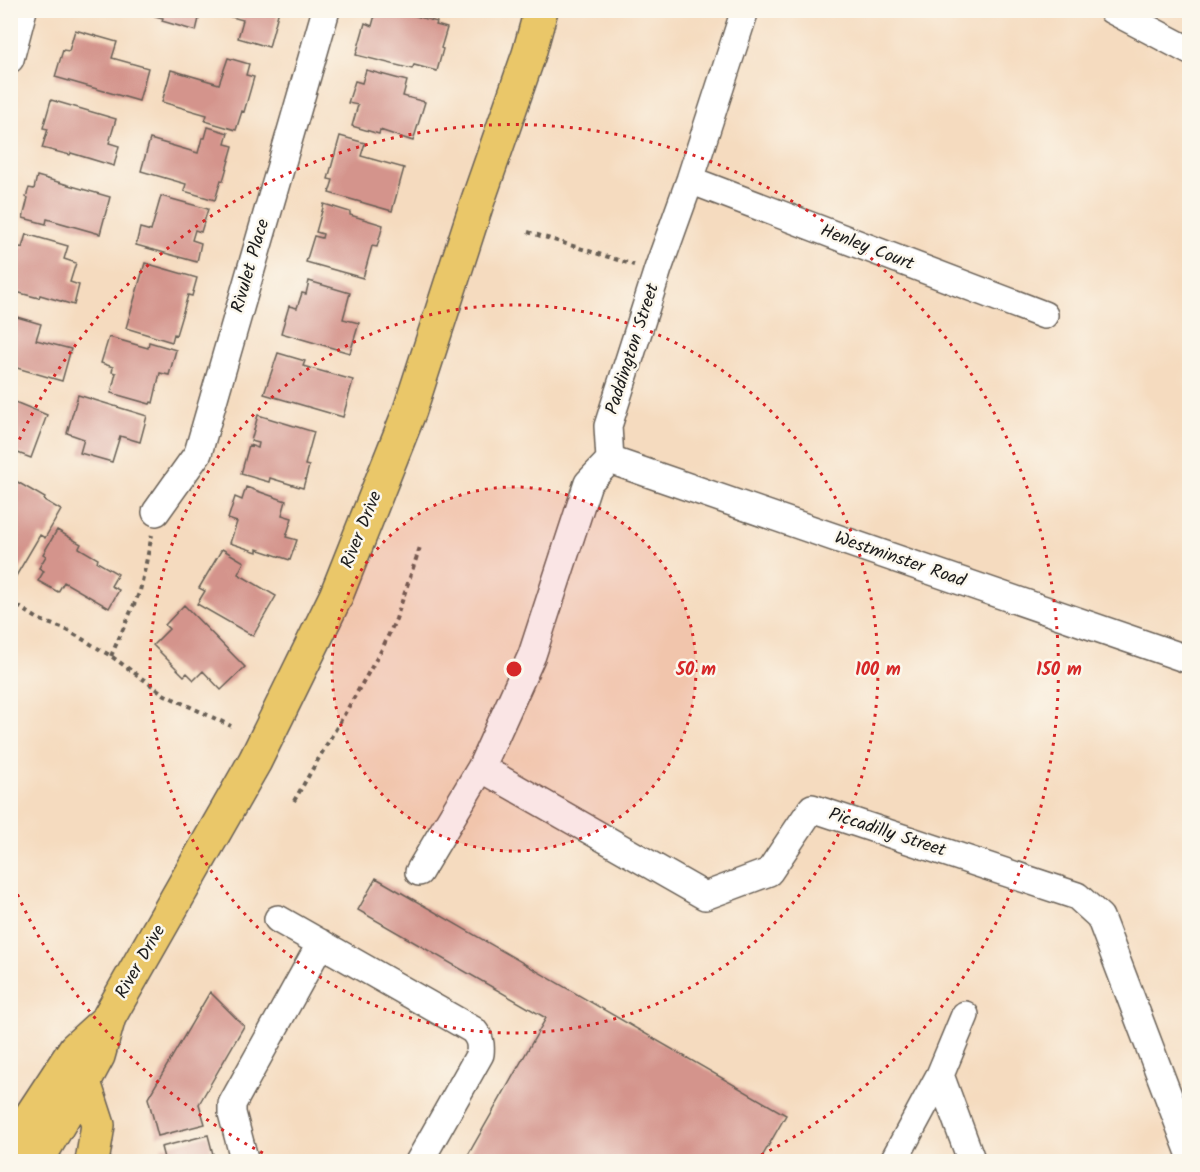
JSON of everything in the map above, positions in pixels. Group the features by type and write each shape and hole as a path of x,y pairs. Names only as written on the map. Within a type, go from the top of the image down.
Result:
{"main road":[{"name":"River Drive","path":"36,1161 98,1056 109,1017 255,760 336,596 410,410 477,203 529,54 541,10"},
{"name":"River Drive","path":"10,1150 20,1121 75,1049 109,1017"},
{"path":"84,1082 98,1125 92,1161"}],"street":[{"path":"10,59 23,10"},
{"name":"Rivulet Place","path":"156,512 198,453 326,10"},
{"name":"Paddington Street","path":"610,460 608,426 745,10"},
{"path":"1112,10 1190,51"},
{"name":"Henley Court","path":"690,180 1044,315"},
{"path":"419,872 481,768 532,656 588,483 610,460"},
{"name":"Westminster Road","path":"610,460 1190,660"},
{"name":"Piccadilly Street","path":"481,768 705,896 769,872 812,808 1077,896 1100,916 1190,1153"},
{"path":"278,919 473,1030 478,1037 481,1045 480,1054 420,1161"},
{"path":"251,1159 231,1109 232,1104 321,943"},
{"path":"893,1161 940,1075 966,1015"},
{"path":"940,1075 972,1161"}],"path":[{"path":"528,232 636,266 640,257"},
{"path":"111,656 140,591 156,512"},
{"path":"294,801 381,651 396,619 420,547"},
{"path":"10,601 40,620 67,630 111,656 165,695 231,726"}],"building":[{"path":"157,10 201,10 196,31 162,21 163,18 155,16"},
{"path":"230,10 279,10 269,47 238,38 243,20 228,16"},
{"path":"381,10 395,10 437,22 436,25 447,28 437,71 414,65 412,69 356,55 365,23 372,26 375,15 380,16"},
{"path":"75,30 117,42 112,58 148,68 139,101 55,77 63,50 69,51"},
{"path":"228,58 249,64 246,75 254,77 236,130 205,121 207,115 162,102 171,70 219,84"},
{"path":"366,70 407,81 403,96 425,102 413,141 380,130 379,134 352,126 358,105 348,103 355,81 362,83"},
{"path":"51,100 116,119 109,143 119,146 114,166 71,153 70,155 42,148 48,129 43,128"},
{"path":"208,127 228,133 225,144 233,146 215,200 184,191 186,184 141,171 150,139 198,153"},
{"path":"340,136 365,143 361,156 404,168 392,211 329,193 333,180 328,179"},
{"path":"37,176 110,197 100,234 47,219 46,224 23,218 29,188 34,189"},
{"path":"161,196 208,209 201,232 195,230 192,240 201,243 197,262 136,245 140,228 151,231"},
{"path":"324,204 383,225 377,247 372,246 363,278 306,262 314,236 322,238 323,234 316,232"},
{"path":"26,234 68,246 64,259 76,263 70,282 79,285 74,305 40,295 39,298 12,291 18,270 10,267 10,261 15,245 22,248"},
{"path":"145,263 197,278 192,296 188,295 172,342 126,328"},
{"path":"309,281 350,293 343,319 359,323 350,353 281,333 289,306 297,308 302,293 306,294"},
{"path":"10,315 41,324 36,340 71,349 62,381 10,366"},
{"path":"109,337 148,348 149,342 176,350 169,375 160,373 153,403 111,393 116,373 112,372 113,367 101,363"},
{"path":"278,353 305,361 303,366 353,380 343,417 264,394"},
{"path":"78,395 147,416 140,442 120,436 112,462 80,453 84,439 67,433"},
{"path":"10,400 47,415 31,458 10,450"},
{"path":"258,415 314,432 305,465 309,466 303,488 270,478 269,482 241,474 249,445 258,448 259,443 251,441"},
{"path":"14,480 61,510 45,538 40,535 16,576 10,573 10,519 12,516 10,515 10,486"},
{"path":"246,487 286,501 282,515 292,518 286,537 297,540 290,560 230,543 237,522 228,519 235,497 242,500"},
{"path":"57,530 81,544 79,548 118,574 111,586 119,590 109,608 64,582 58,592 38,581 44,571 39,568 46,556 43,554"},
{"path":"222,549 244,562 238,574 276,596 253,636 197,604 205,591 199,588"},
{"path":"184,605 245,667 221,690 203,671 194,680 187,673 184,676 153,645 169,629 165,625"},
{"path":"376,878 786,1115 759,1162 464,1162 546,1018 358,910"},
{"path":"210,992 244,1026 199,1104 205,1124 158,1136 148,1098"},
{"path":"208,1135 215,1162 165,1162 161,1147"}]}
